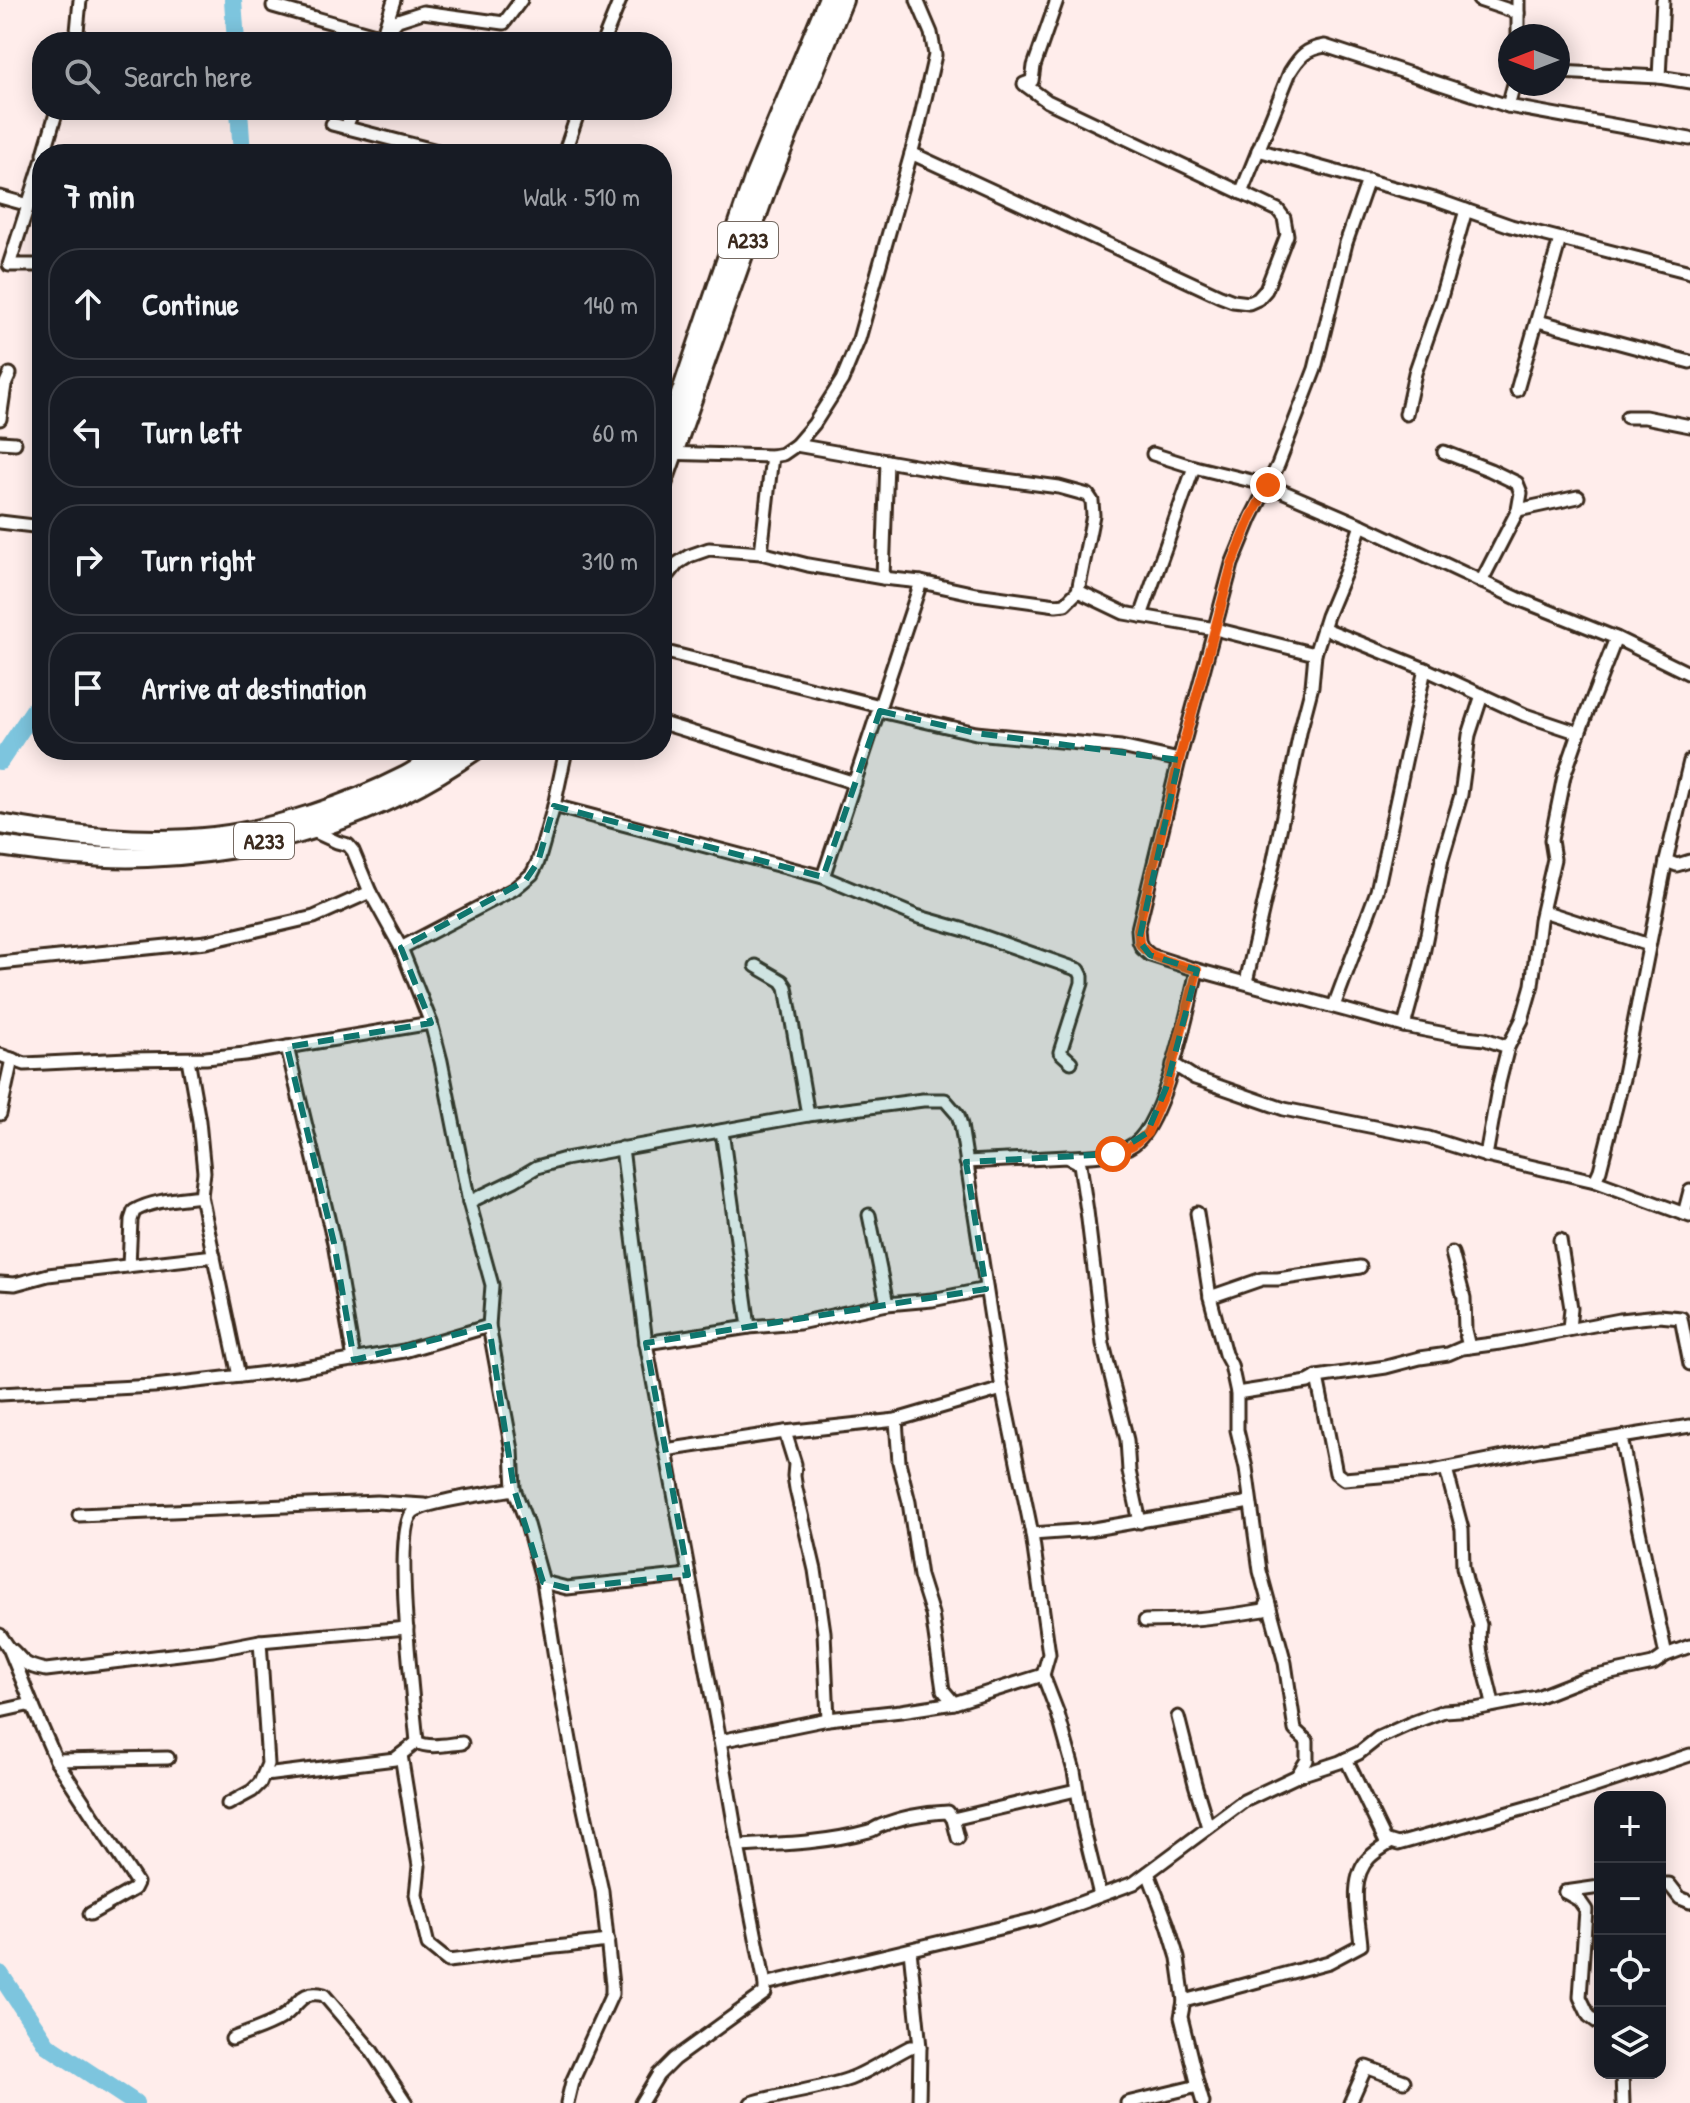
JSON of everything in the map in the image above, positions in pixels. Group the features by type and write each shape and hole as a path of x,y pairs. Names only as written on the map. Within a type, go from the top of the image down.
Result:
{"highway":[{"name":"A233","path":"672,409 755,176 829,2"},
{"name":"A233","path":"672,436 770,178 829,2"},
{"name":"A233","path":"0,824 113,839 214,837 288,822 330,809 406,776 432,760"},
{"name":"A233","path":"0,846 74,856 147,857 217,851 297,835 351,816 414,787 459,760"}],"street":[{"path":"77,32 80,0"},
{"path":"383,32 394,0"},
{"path":"387,32 398,20 423,12 504,23 521,0"},
{"path":"607,32 620,0"},
{"path":"672,452 783,454 796,445 814,424 842,380 859,339 935,55 931,33 917,0"},
{"path":"911,153 1220,296 1249,303 1258,299 1266,290 1287,235 1284,218 1278,210 1047,101 1024,84 1032,81 1034,66 1057,0"},
{"path":"1479,0 1518,6"},
{"path":"1659,77 1663,0"},
{"path":"273,6 358,32"},
{"path":"1241,193 1290,72 1300,56 1325,46 1508,106 1690,139"},
{"path":"1570,73 1659,77 1690,82"},
{"path":"1508,106 1511,96"},
{"path":"47,144 54,120"},
{"path":"346,128 349,120"},
{"path":"567,144 576,120"},
{"path":"332,124 409,144"},
{"path":"1258,150 1368,180 1511,226 1690,272"},
{"path":"1368,180 1346,243 1315,369 1296,422 1232,564 1179,760 1138,929 1139,941 1150,955 1197,970 1404,1026 1485,1039 1508,1047"},
{"path":"32,195 9,265 32,265"},
{"path":"0,197 29,205"},
{"path":"1406,414 1415,373 1466,210"},
{"path":"1517,390 1560,239"},
{"path":"1538,321 1690,362"},
{"path":"0,419 5,385 10,374"},
{"path":"1627,417 1645,417 1690,426"},
{"path":"0,442 15,443"},
{"path":"672,570 678,563 709,549 761,553 808,565 1056,605 1065,604 1078,591 1093,515 1092,501 1088,495 1059,487 960,474 796,445"},
{"path":"1444,452 1517,483 1521,493 1518,510 1481,582"},
{"path":"1153,454 1268,485 1687,671"},
{"path":"761,553 772,456"},
{"path":"883,578 887,461"},
{"path":"1141,616 1194,467"},
{"path":"1518,510 1578,497"},
{"path":"0,522 32,526"},
{"path":"1246,982 1312,686 1315,654 1361,525"},
{"path":"823,877 921,582"},
{"path":"1078,591 1124,613 1215,629 1315,654"},
{"path":"1323,628 1425,669 1525,715 1579,733"},
{"path":"1486,1156 1508,1047 1522,1020 1532,985 1554,859 1551,840 1564,776 1616,638"},
{"path":"672,654 976,733 1121,747 1179,760"},
{"path":"1334,1006 1377,891 1425,669"},
{"path":"1404,1026 1421,964 1442,859 1461,795 1469,735 1482,695"},
{"path":"672,726 855,783"},
{"path":"401,948 525,881 538,862 564,760"},
{"path":"1595,1181 1623,1079 1666,861 1690,761"},
{"path":"554,806 823,877 916,916 1079,970 1082,983 1060,1052 1071,1062"},
{"path":"311,830 348,845 401,948 431,1023 469,1202 492,1285 489,1326 512,1450 514,1489 543,1582 576,1773 600,1877 608,1941 612,1994 572,2082 567,2103"},
{"path":"1666,861 1677,865 1690,861"},
{"path":"0,963 206,942 314,917 370,892"},
{"path":"1543,911 1649,945"},
{"path":"756,966 782,981 786,987 808,1115"},
{"path":"966,1162 1113,1154 1133,1145 1147,1133 1166,1088 1197,970"},
{"path":"0,1055 25,1064 188,1059 245,1054 431,1023"},
{"path":"287,1047 334,1243 354,1360"},
{"path":"0,1114 12,1059"},
{"path":"188,1059 204,1172 201,1196 239,1376"},
{"path":"1173,1064 1195,1078 1284,1109 1429,1138 1486,1156 1595,1181 1687,1215 1690,1191"},
{"path":"469,1202 537,1167 565,1159 808,1115 945,1100 958,1115 1002,1389 1032,1534 1049,1654 1043,1675 1058,1714 1077,1782 1076,1790 1100,1895"},
{"path":"722,1131 749,1327"},
{"path":"622,1148 646,1343 765,1984 765,1993 674,2059 658,2075 641,2103"},
{"path":"1067,1157 1080,1164 1103,1344 1127,1440 1129,1471 1140,1522"},
{"path":"129,1266 134,1211 164,1201 201,1196"},
{"path":"1197,1213 1210,1297 1237,1393 1237,1430 1246,1468 1260,1571 1285,1663 1295,1730 1307,1741 1307,1760 1297,1776"},
{"path":"869,1215 887,1304"},
{"path":"1560,1240 1571,1308 1569,1329"},
{"path":"1452,1253 1464,1298 1469,1347"},
{"path":"0,1283 15,1284 48,1275 214,1256"},
{"path":"1210,1297 1262,1279 1360,1267"},
{"path":"646,1343 749,1327 799,1323 887,1304 932,1300 986,1289"},
{"path":"1237,1393 1386,1367 1469,1347 1659,1316 1681,1318 1690,1364"},
{"path":"0,1394 154,1386 293,1370 404,1351 489,1326"},
{"path":"1317,1377 1336,1473 1344,1479 1446,1469 1539,1450 1690,1426"},
{"path":"665,1450 896,1420 1002,1389"},
{"path":"896,1420 899,1462 909,1502 920,1576 932,1614 943,1690 954,1703"},
{"path":"785,1432 795,1464 796,1489 815,1570 824,1632 828,1719"},
{"path":"1621,1437 1666,1655"},
{"path":"1446,1469 1462,1529 1463,1567 1480,1625 1484,1668 1493,1705"},
{"path":"79,1515 377,1502 425,1505 514,1489"},
{"path":"1032,1534 1088,1530 1250,1502"},
{"path":"417,1742 405,1601 405,1527 409,1515 425,1505"},
{"path":"543,1582 567,1588 688,1575"},
{"path":"1145,1621 1243,1615 1264,1610 1267,1604"},
{"path":"9,1648 24,1663 46,1670 213,1650 260,1641 407,1628"},
{"path":"0,1635 9,1648 56,1760 137,1883 134,1889 90,1914"},
{"path":"228,1804 260,1783 268,1764 260,1641"},
{"path":"765,1984 1037,1919 1134,1883 1244,1801 1297,1776 1346,1759 1378,1738 1432,1715 1537,1697 1583,1679 1653,1664 1666,1655 1690,1646"},
{"path":"720,1741 828,1719 954,1703 1043,1675"},
{"path":"932,1706 943,1690"},
{"path":"0,1711 27,1705 33,1707"},
{"path":"1178,1717 1208,1827"},
{"path":"417,1742 427,1746 462,1743"},
{"path":"265,1775 395,1759 417,1742"},
{"path":"1306,1751 1328,1765"},
{"path":"401,1755 419,1866 416,1895 428,1945 448,1961 608,1941"},
{"path":"1346,1759 1385,1840 1398,1844 1547,1802 1690,1755"},
{"path":"56,1760 168,1758"},
{"path":"953,1819 1076,1790"},
{"path":"738,1846 794,1844 842,1837 933,1812 948,1812 958,1838"},
{"path":"1184,2001 1329,1962 1361,1945 1356,1887 1361,1868 1370,1857 1390,1843"},
{"path":"1148,1873 1175,1947 1184,2001 1181,2017 1203,2103"},
{"path":"1666,1884 1680,1898 1690,1902"},
{"path":"1594,1888 1565,1892 1579,1900 1586,1910 1580,1997 1594,2020"},
{"path":"910,1950 920,2047 919,2103"},
{"path":"232,2039 282,2018 301,1998 310,1994 324,1995 371,2050 406,2103"},
{"path":"751,2103 851,2078 910,2047 920,2047"},
{"path":"1350,2103 1366,2067 1404,2081"},
{"path":"1622,2079 1623,2103"},
{"path":"1127,2103 1198,2086"}],"highlighted area":[{"path":"880,711 976,733 1179,760 1139,941 1150,955 1197,970 1166,1088 1147,1133 1113,1154 966,1162 986,1289 646,1343 688,1575 567,1588 543,1582 514,1489 489,1326 354,1360 334,1243 287,1047 431,1023 401,948 525,881 538,862 554,806 823,877"}],"waterway":[{"path":"233,0 235,32"},
{"path":"240,120 241,144"},
{"path":"0,761 32,713"},
{"path":"0,1974 47,2045 135,2103"}],"route":[{"path":"1113,1154 1133,1145 1147,1133 1166,1088 1196,976 1197,970 1150,955 1142,948 1138,929 1179,760 1232,564 1268,485"}]}
